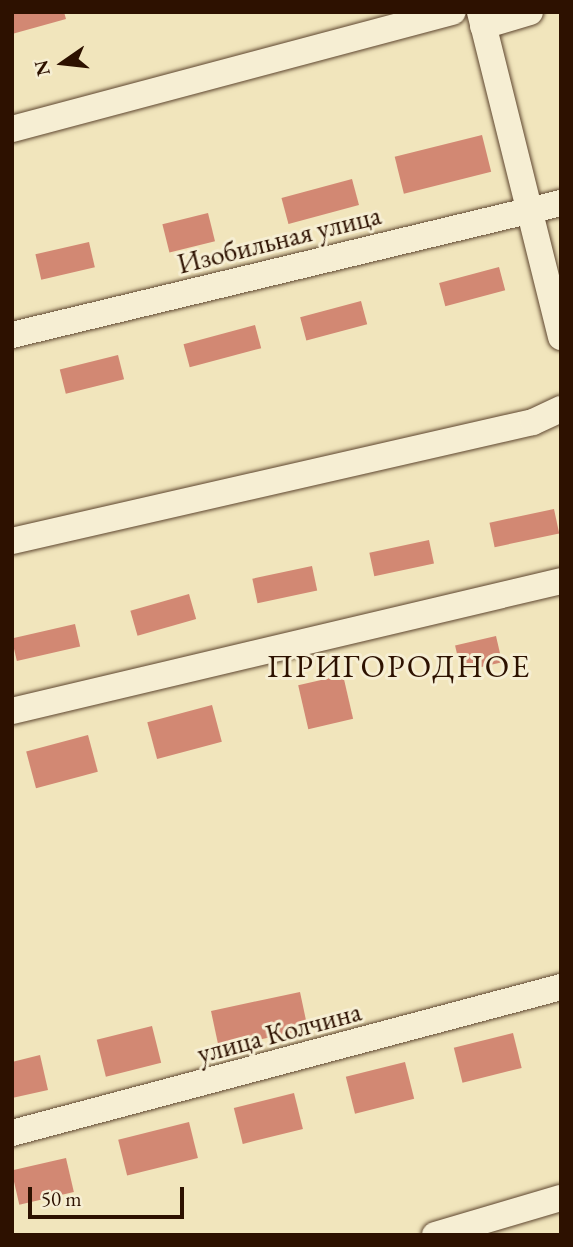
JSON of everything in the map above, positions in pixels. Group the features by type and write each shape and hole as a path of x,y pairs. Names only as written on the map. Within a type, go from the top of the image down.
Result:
{"street":[{"path":"12,129 453,12"},
{"path":"530,12 482,19 561,337"},
{"name":"Изобильная улица","path":"12,335 561,203"},
{"path":"12,541 533,422 561,409"},
{"path":"12,711 561,581"},
{"name":"улица Колчина","path":"12,1133 561,987"},
{"path":"435,1235 511,1225 561,1198"}],"building":[{"path":"12,12 64,12 66,19 12,34"},
{"path":"482,135 491,172 404,194 395,157"},
{"path":"352,179 359,205 288,224 281,198"},
{"path":"208,213 215,241 169,253 162,224"},
{"path":"89,242 95,267 41,280 35,254"},
{"path":"499,267 505,290 445,306 439,283"},
{"path":"361,301 367,324 306,340 300,317"},
{"path":"255,325 261,348 190,367 184,344"},
{"path":"118,355 124,379 66,394 60,370"},
{"path":"554,509 559,533 495,547 489,523"},
{"path":"429,540 434,563 374,576 369,553"},
{"path":"312,566 317,590 258,603 252,579"},
{"path":"189,594 196,619 138,636 130,611"},
{"path":"75,624 80,646 17,661 12,639"},
{"path":"496,636 502,662 461,672 455,645"},
{"path":"343,675 353,719 308,729 298,685"},
{"path":"212,705 222,742 157,759 147,722"},
{"path":"88,735 98,772 36,788 26,752"},
{"path":"300,992 308,1029 219,1048 211,1011"},
{"path":"152,1026 161,1063 106,1077 97,1040"},
{"path":"513,1033 522,1068 463,1083 454,1048"},
{"path":"40,1055 48,1090 12,1098 12,1062"},
{"path":"405,1062 414,1099 355,1114 346,1077"},
{"path":"294,1093 303,1129 243,1144 234,1108"},
{"path":"189,1122 198,1158 127,1176 118,1140"},
{"path":"66,1158 74,1192 19,1205 12,1170"}],"district":[{"name":"ПРИГОРОДНОЕ","path":"399,666"}]}
